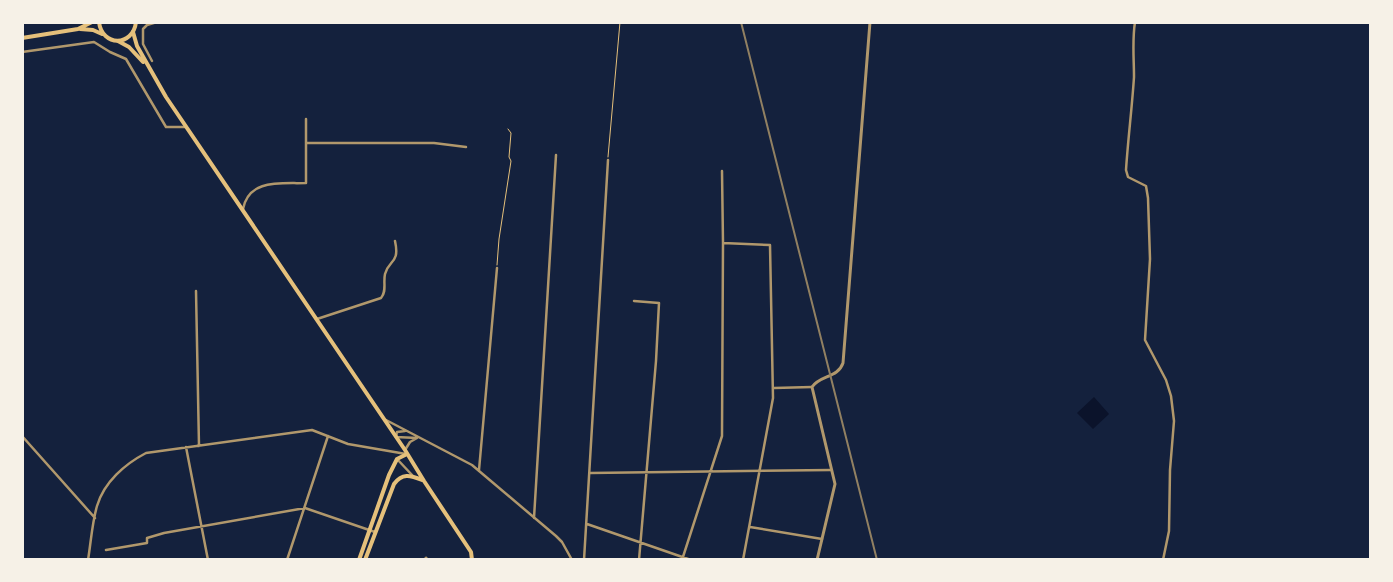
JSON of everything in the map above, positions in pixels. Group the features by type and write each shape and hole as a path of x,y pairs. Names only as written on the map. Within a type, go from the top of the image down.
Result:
{"main road":[{"path":"78,29 92,22"},
{"path":"98,22 102,34"},
{"path":"118,41 129,37 136,26"},
{"path":"136,26 137,46 146,66 185,127 243,209 406,452 471,552 472,560"},
{"path":"22,38 78,29 94,30 106,38 118,41 129,47 146,66"},
{"path":"362,559 389,475 397,459 406,452"},
{"path":"362,559 394,484 399,478 404,476 424,481"}],"street":[{"path":"152,61 143,44 143,29 147,25 157,22"},
{"path":"774,388 812,387 820,379 831,376 839,371 843,363 870,22"},
{"path":"1135,22 1132,38 1134,68 1132,105 1126,170 1128,177 1146,186 1150,259 1145,340 1166,380 1171,396 1174,421 1170,470 1169,530 1163,560"},
{"path":"22,52 94,42 126,59 166,127 185,127"},
{"path":"243,209 244,200 255,189 264,185 306,183 306,119"},
{"path":"306,143 434,144 466,147"},
{"path":"534,518 556,155"},
{"path":"584,560 588,524 608,160"},
{"path":"682,558 722,436 724,243 722,171"},
{"path":"317,319 381,298 384,294 384,275 396,257 395,241"},
{"path":"724,243 770,245 774,388 743,560"},
{"path":"479,470 497,268"},
{"path":"196,291 199,446"},
{"path":"634,301 658,303 656,361 639,560"},
{"path":"812,387 835,484 817,560"},
{"path":"384,420 479,470 562,542 572,560"},
{"path":"88,560 97,505 112,480 133,460 146,452 312,430 348,444 406,452 410,442 418,438"},
{"path":"407,432 397,432 396,437 418,438"},
{"path":"22,436 95,518"},
{"path":"286,560 328,436"},
{"path":"186,448 208,560"},
{"path":"397,459 413,477"},
{"path":"590,473 832,470"},
{"path":"106,550 147,543 148,538 305,508 375,532"},
{"path":"588,524 691,560"},
{"path":"750,527 822,539"}],"path":[{"path":"608,160 620,22"},
{"path":"497,268 499,239 511,161 509,157 511,133 508,129"}],"water":[{"path":"1094,397 1109,414 1093,429 1077,413"}],"railway":[{"path":"741,22 877,560"}]}
